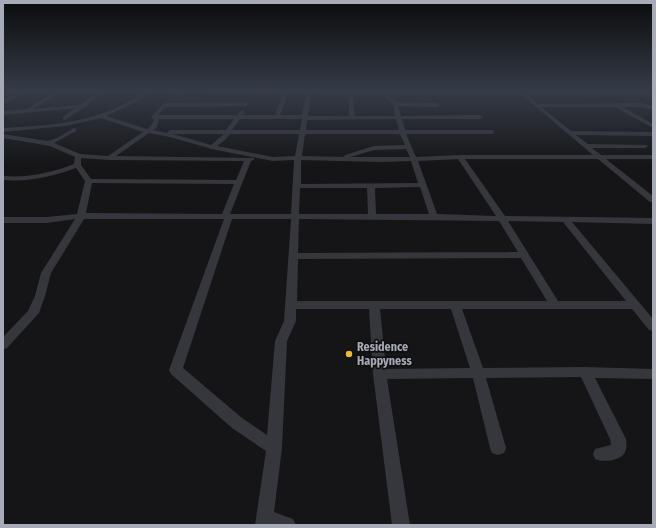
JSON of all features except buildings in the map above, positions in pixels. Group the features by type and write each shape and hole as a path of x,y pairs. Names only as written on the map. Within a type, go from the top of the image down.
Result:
{"street":[{"path":"65,118 69,116"},
{"path":"3,130 77,122 102,116 147,131 171,135 212,147 273,159"},
{"path":"551,116 653,200"},
{"path":"634,116 653,126"},
{"path":"109,158 138,136 154,127 157,120 154,117 480,117"},
{"path":"212,147 223,140 239,117"},
{"path":"287,525 264,521 274,448 281,341 290,321 298,158 304,117"},
{"path":"397,118 414,159 434,217"},
{"path":"640,119 653,119"},
{"path":"47,143 59,139 74,130"},
{"path":"147,131 492,132"},
{"path":"571,133 653,134"},
{"path":"3,345 33,313 40,296 46,273 81,216 89,181 71,151 47,143 4,137"},
{"path":"587,146 645,146"},
{"path":"334,158 352,155 374,148 408,147"},
{"path":"3,178 24,180 38,178 77,160 109,158 414,159 599,156 653,157"},
{"path":"460,158 502,218 555,305"},
{"path":"248,159 227,216 176,370 237,423 274,448"},
{"path":"89,181 239,182"},
{"path":"297,186 423,185"},
{"path":"371,186 372,217"},
{"path":"3,220 47,220 81,216 434,217 653,220"},
{"path":"566,220 653,327"},
{"path":"293,256 524,255"},
{"path":"290,305 635,305"},
{"path":"374,305 380,374 401,525"},
{"path":"455,305 478,373 498,448"},
{"path":"380,374 585,372 653,374"},
{"path":"585,372 618,438 619,448 614,452 601,454"}],"place":[{"name":"Residence Happyness","path":"349,354"}]}
